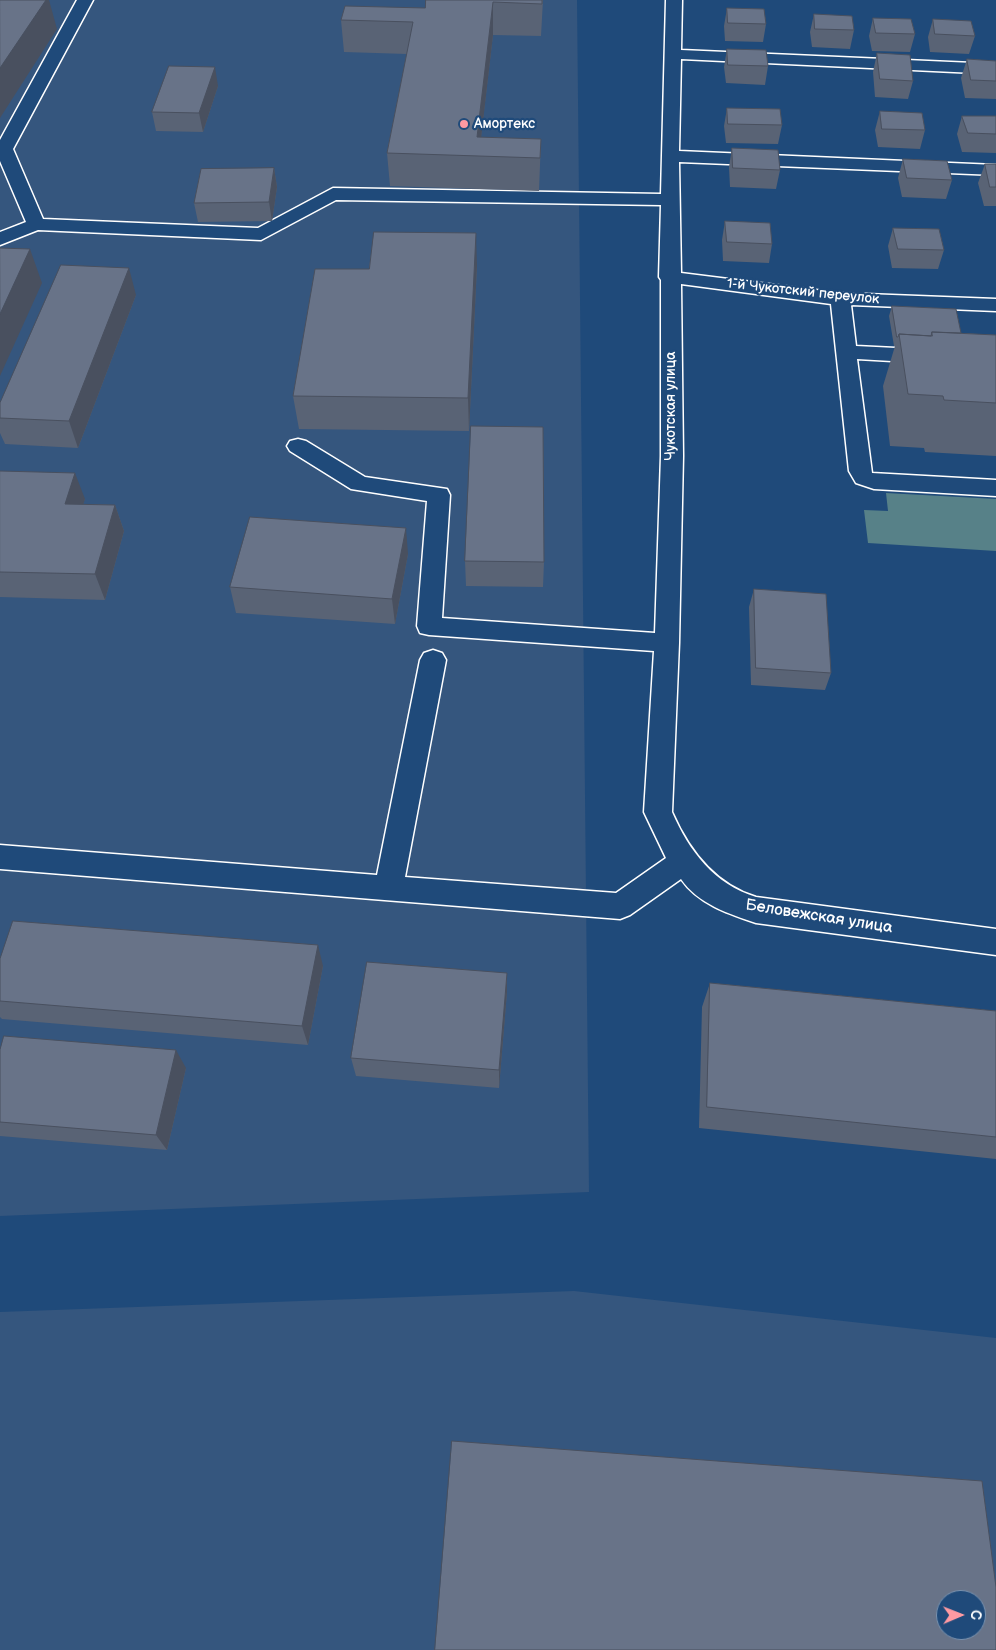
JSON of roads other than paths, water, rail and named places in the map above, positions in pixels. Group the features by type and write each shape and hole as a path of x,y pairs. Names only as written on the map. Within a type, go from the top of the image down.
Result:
{"street":[{"path":"36,224 4,149 85,0"},
{"name":"Чукотская улица","path":"658,812 667,643 672,456 669,277 674,0"},
{"path":"672,54 996,69"},
{"path":"670,156 996,170"},
{"path":"0,239 36,224 261,234 333,194 671,200"},
{"name":"1-й Чукотский переулок","path":"669,277 840,299 996,305"},
{"path":"840,299 860,471 864,478 874,482 996,488"},
{"path":"847,352 996,360"},
{"path":"298,446 359,484 440,496 429,626 667,643"},
{"path":"389,888 433,660"},
{"name":"Беловежская улица","path":"658,812 671,842 695,876 728,901 756,910 996,942"},
{"path":"0,856 620,906 684,861"}],"place":[{"name":"Амортекс","path":"464,124"}]}
